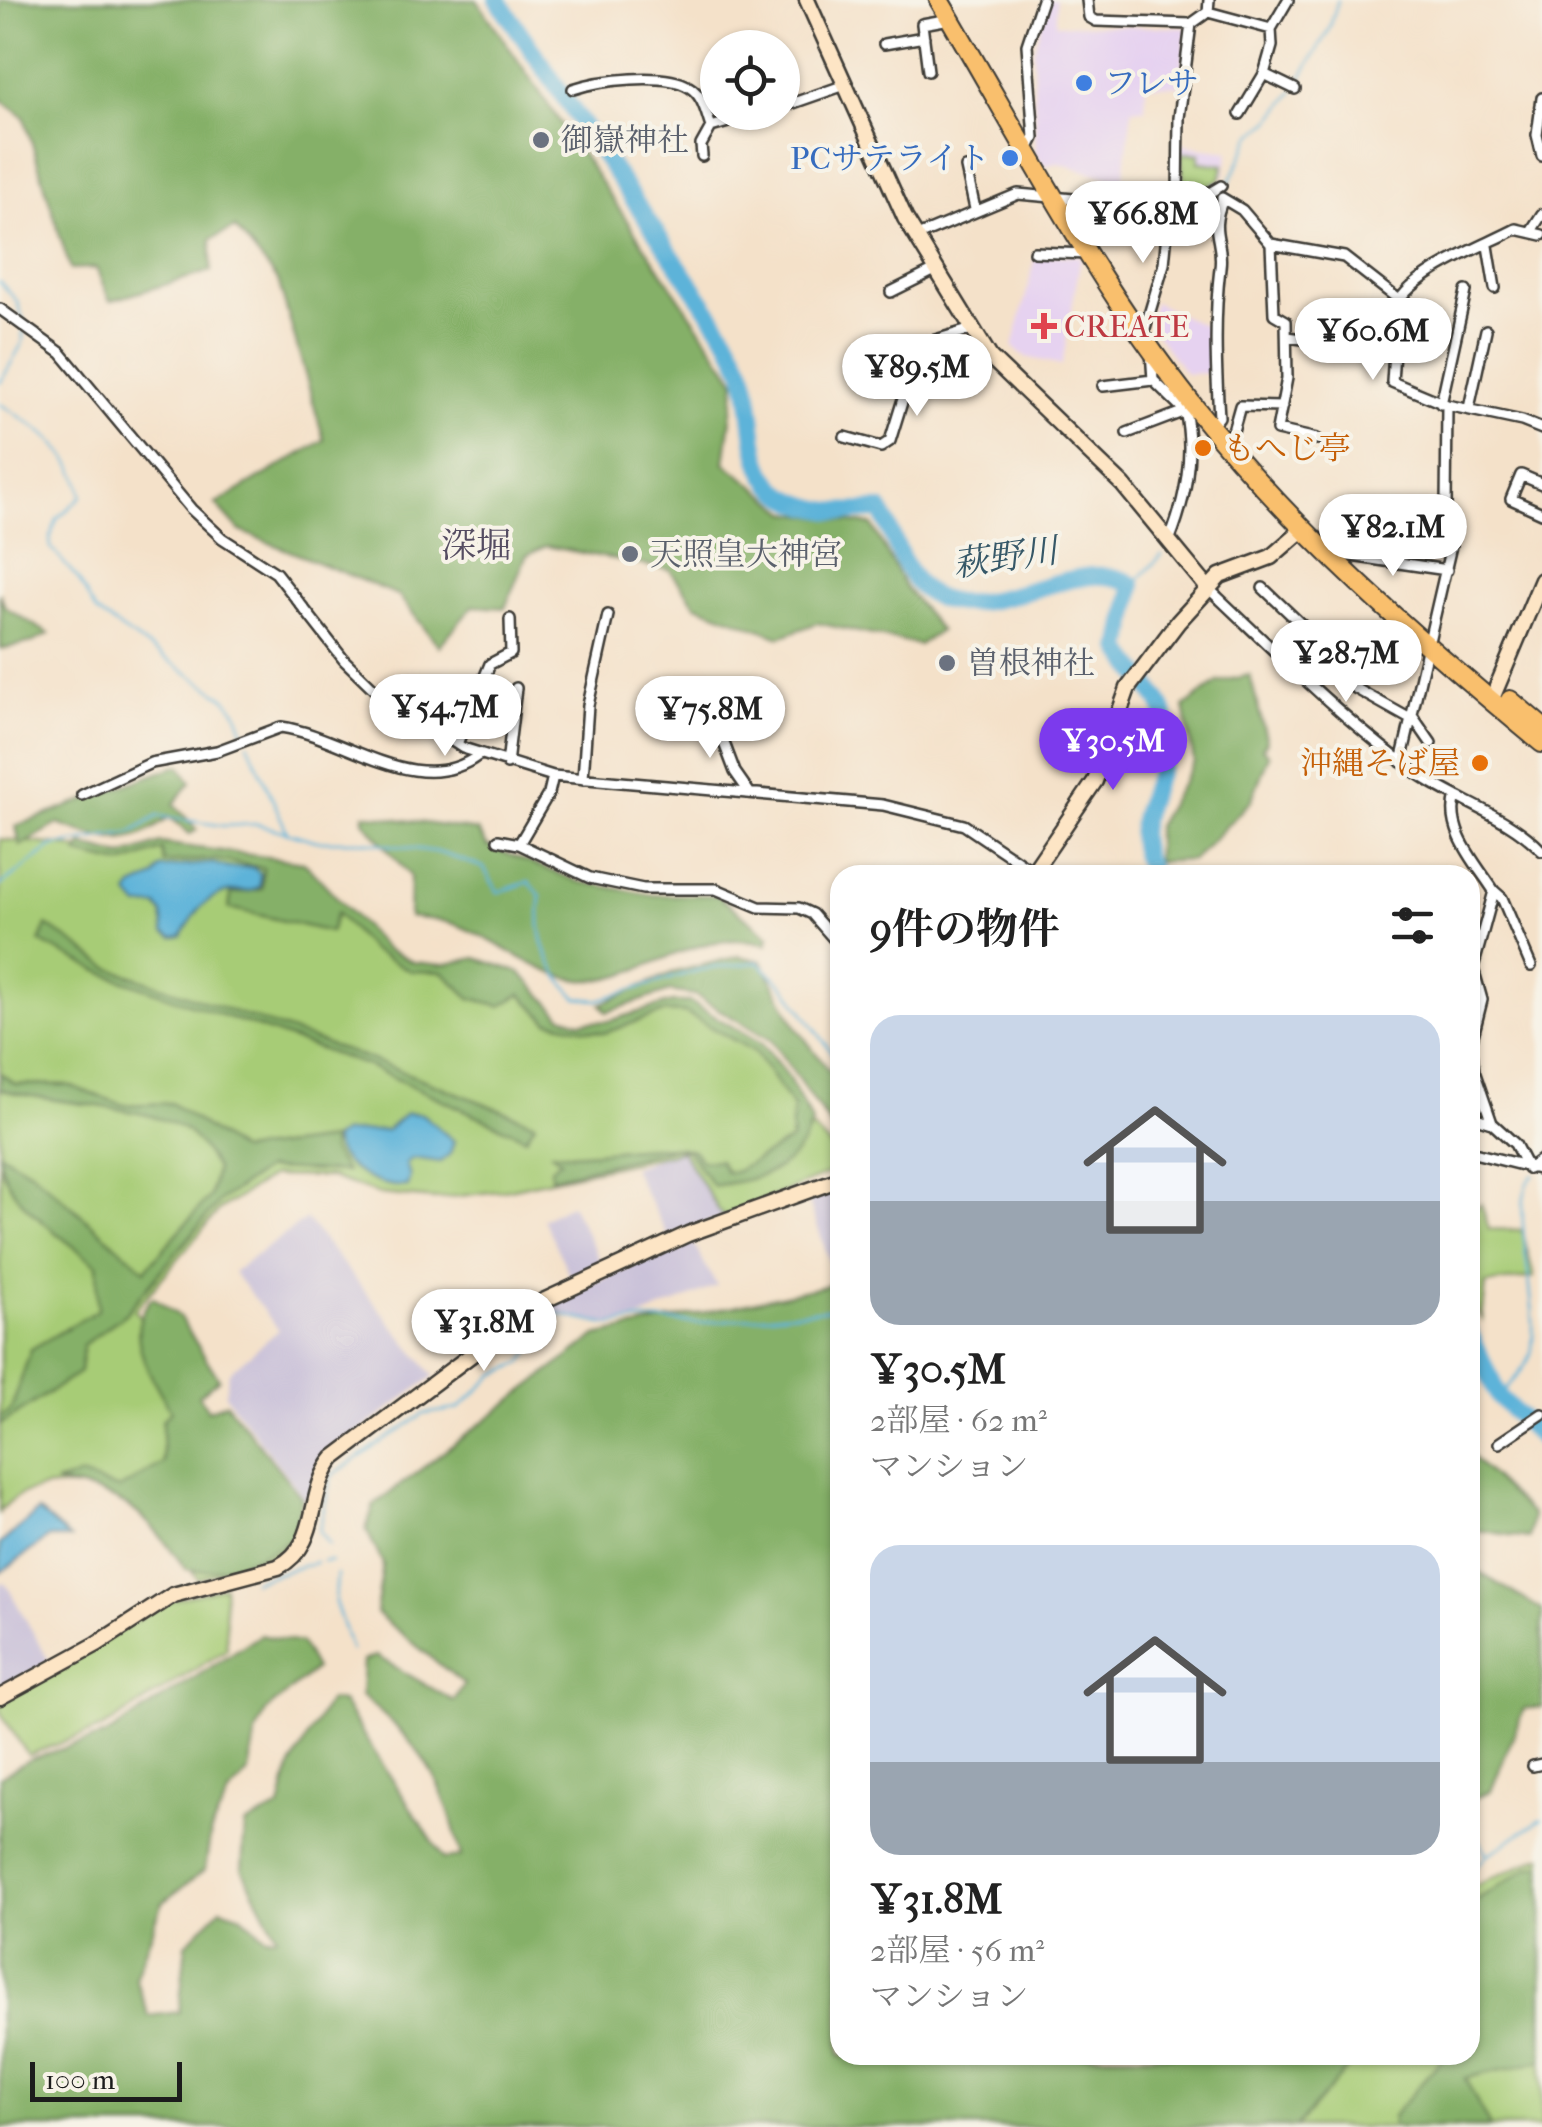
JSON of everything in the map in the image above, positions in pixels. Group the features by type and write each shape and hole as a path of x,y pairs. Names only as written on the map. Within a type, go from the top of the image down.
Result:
{"highway":[{"path":"939,0 1089,254 1187,407 1334,561 1430,647 1542,726"},
{"path":"1494,695 1542,743"}],"street":[{"path":"807,0 914,237 972,329 1007,375 1123,485 1208,587 1401,762 1507,823 1542,851"},
{"path":"1028,150 1034,138 1027,44 1042,0"},
{"path":"1087,0 1088,17 1096,21 1191,24 1208,12"},
{"path":"1208,12 1209,0"},
{"path":"1240,114 1264,74 1272,46 1270,29 1288,0"},
{"path":"1208,12 1270,29"},
{"path":"928,72 922,24 950,19"},
{"path":"1168,542 1189,464 1187,407 1153,380 1148,342 1174,198 1191,24"},
{"path":"888,40 924,37"},
{"path":"1264,74 1295,89"},
{"path":"574,89 610,77 678,83 697,93 700,100"},
{"path":"800,101 845,85"},
{"path":"1542,98 1537,135 1542,156"},
{"path":"702,156 701,145 709,130"},
{"path":"966,168 975,209"},
{"path":"914,237 1018,194 1085,200 1129,221 1141,220 1174,198 1216,189 1242,210 1271,244 1274,314 1286,321 1277,433 1316,439"},
{"path":"1210,427 1220,417 1216,370 1221,266 1214,236 1224,199"},
{"path":"1542,214 1536,233 1516,229 1488,246 1451,260 1398,299 1392,382 1444,404 1542,430"},
{"path":"1271,244 1344,257 1398,299"},
{"path":"1488,246 1495,288"},
{"path":"1034,252 1089,254"},
{"path":"892,292 935,270"},
{"path":"1401,762 1447,570 1450,546 1444,404 1466,291"},
{"path":"0,308 61,353 191,509 222,538 283,580 344,660 378,692 457,744 479,755 553,776 883,805 964,825 1021,865"},
{"path":"845,437 881,447 890,442 903,399 929,342 972,329"},
{"path":"1470,408 1486,330"},
{"path":"1286,337 1318,341"},
{"path":"1439,344 1454,347"},
{"path":"1103,386 1153,380"},
{"path":"1228,448 1240,406 1282,407"},
{"path":"1127,433 1187,407"},
{"path":"1542,484 1521,475 1510,498 1542,513"},
{"path":"1037,865 1063,834 1095,781 1132,682 1144,664 1220,576 1255,569 1302,530"},
{"path":"1334,561 1344,555 1447,570"},
{"path":"1494,695 1542,580"},
{"path":"1263,588 1304,628 1287,660"},
{"path":"583,779 588,705 608,615"},
{"path":"457,744 490,664 511,653 510,619"},
{"path":"1287,660 1328,674 1413,718 1431,743"},
{"path":"507,764 516,688"},
{"path":"713,714 735,772 750,792"},
{"path":"82,795 151,763 217,751 281,728 356,756 438,772 459,770 479,755"},
{"path":"518,844 549,793 553,776"},
{"path":"1456,796 1450,813 1460,843 1476,865"},
{"path":"498,840 518,844 590,878 654,890 716,889 759,906 800,908 812,914 830,935"},
{"path":"1480,871 1517,921 1531,966"},
{"path":"1480,942 1494,891"},
{"path":"1480,1088 1492,1123"},
{"path":"1480,1119 1492,1123 1535,1169"},
{"path":"1480,1155 1535,1169"},
{"path":"1535,1169 1542,1159"},
{"path":"0,1697 97,1644 174,1594 278,1567 291,1560 309,1535 322,1476 334,1458 543,1301 688,1234 830,1183"},
{"path":"1499,1442 1542,1414"}],"shaded area":[{"path":"1049,0 1056,0 1056,24 1187,28 1180,86 1146,85 1145,109 1132,109 1122,190 1113,179 1058,163 1044,166 1036,154 1033,51"},
{"path":"1180,144 1229,152 1225,173 1215,187 1182,189"},
{"path":"1036,255 1081,256 1062,365 1026,357 1013,347"},
{"path":"1154,302 1205,326 1212,373 1186,374 1149,325"},
{"path":"682,1151 723,1217 668,1236 632,1168"},
{"path":"830,1190 830,1263 808,1199"},
{"path":"571,1204 603,1266 572,1280 543,1219"},
{"path":"306,1219 434,1376 330,1453 317,1473 309,1504 225,1395 229,1372 279,1330 233,1272"},
{"path":"691,1239 717,1286 637,1319 608,1324 555,1312 550,1303"},
{"path":"5,1582 50,1663 0,1690 0,1584"}],"green space":[{"path":"0,0 477,0 736,381 725,463 788,512 872,525 905,587 940,631 919,645 817,623 780,637 696,605 670,570 546,546 526,556 505,608 473,606 439,646 398,595 240,531 216,504 324,440 278,280 235,228 211,239 211,271 110,301 96,268 70,269 24,117 0,99"},
{"path":"1181,153 1200,154 1199,162 1224,165 1220,179 1206,188 1184,188"},
{"path":"0,593 5,607 49,634 1,649"},
{"path":"1250,675 1267,742 1262,748 1269,755 1251,801 1193,860 1156,862 1156,826 1194,762 1184,707 1218,682"},
{"path":"179,765 191,782 174,804 197,830 190,834 169,817 141,835 115,840 58,824 20,846 16,826"},
{"path":"364,814 478,831 487,846 580,882 653,895 717,895 769,936 767,944 717,942 604,979 581,980 549,972 454,924 409,917 410,876 364,821"},
{"path":"0,839 61,845 128,862 163,848 296,867 360,933 411,968 474,964 561,1019 582,1024 607,1025 663,1007 687,1007 756,1045 807,1123 830,1146 830,1173 723,1217 682,1151 500,1191 435,1199 379,1194 330,1177 272,1176 219,1210 135,1310 210,1419 304,1525 296,1538 286,1548 259,1561 198,1579 151,1515 118,1496 96,1490 50,1487 12,1500 0,1513"},
{"path":"161,843 304,862 385,949 413,962 442,965 476,958 520,972 562,1016 580,1022 609,1021 672,1002 690,1002 761,1043 787,1075 812,1122 805,1139 786,1163 774,1170 713,1186 688,1151 673,1148 551,1178 551,1168 561,1160 550,1152 657,1147 675,1147 693,1150 701,1161 719,1160 726,1172 735,1172 791,1140 793,1107 755,1052 685,1013 664,1012 605,1033 548,1021 521,994 501,1006 470,998 443,972 411,971 371,950 337,913 330,932 229,908 231,894 262,889 263,868 214,859 164,863 162,850 122,864 77,854 82,845 122,856"},
{"path":"47,925 109,968 372,1060 535,1123 526,1138 368,1066 105,974 40,942"},
{"path":"739,956 762,961 797,1028 830,1072 830,1125 771,1040 694,995 670,991 607,1012 601,1004 672,973"},
{"path":"0,1073 15,1084 67,1085 124,1105 171,1103 240,1151 331,1140 332,1152 346,1172 266,1169 220,1201 125,1314 83,1345 80,1372 0,1425 0,1416 11,1410 31,1349 98,1310 97,1265 22,1201 10,1186 0,1153 32,1172 145,1270 210,1196 216,1168 190,1134 169,1122 0,1089"},
{"path":"1480,1205 1489,1229 1522,1230 1534,1277 1486,1284 1482,1319 1480,1315"},
{"path":"830,1285 830,2065 1354,2065 1296,2127 0,2127 0,1777 30,1759 106,1735 260,1635 301,1643 315,1669 266,1711 256,1733 249,1772 228,1796 211,1830 205,1870 163,1902 135,1978 149,2016 179,2012 186,1944 221,1908 240,1914 266,1937 277,1936 242,1869 245,1825 280,1808 289,1770 329,1700 342,1702 444,1859 461,1857 447,1806 428,1766 401,1732 361,1696 363,1661 376,1656 454,1701 464,1684 376,1613 383,1564 366,1529 374,1505 596,1336"},
{"path":"153,1297 179,1316 219,1379 199,1395 208,1410 226,1403 302,1498 294,1537 270,1551 213,1569 186,1569 158,1533 132,1509 101,1494 55,1483 80,1476 119,1489 163,1463 162,1420 171,1411 148,1369 139,1339 143,1311"},
{"path":"1480,1465 1532,1515 1529,1538 1480,1531"},
{"path":"1480,1573 1542,1610 1542,1707 1524,1709 1491,1791 1480,1796"},
{"path":"224,1586 227,1649 103,1728 28,1755 0,1712 0,1703 168,1601"},
{"path":"1542,1856 1542,2127 1000,2127 1030,2065 1480,2065 1480,1884"},
{"path":"1542,1864 1542,2061 1465,2078 1490,2127 1393,2127 1393,2116 1436,2065 1480,2065 1480,1898 1528,1868"}],"water":[{"path":"213,863 229,868 252,867 260,873 260,886 210,899 197,911 182,936 173,938 164,933 163,914 157,906 139,907 128,894 133,887 155,877 160,868"},
{"path":"406,1113 422,1114 454,1141 450,1154 440,1162 413,1158 406,1163 410,1176 407,1186 384,1184 361,1174 336,1149 333,1139 342,1133 387,1130"},
{"path":"38,1511 70,1538 48,1538 0,1573 0,1544"}],"waterway":[{"name":"萩野川","path":"498,0 728,339 746,377 760,463 780,492 799,503 826,510 881,510 914,579 943,600 969,603 997,599 1085,577 1111,577 1133,585 1121,649 1159,701 1166,720 1162,761 1140,836 1148,865"},
{"path":"1298,84 1330,27 1338,0"},
{"path":"1225,192 1252,135 1271,121 1294,91"},
{"path":"0,282 17,301 24,323"},
{"path":"0,383 23,342 23,331"},
{"path":"0,404 52,441 72,466 82,496 57,519 51,548 78,579 96,612 225,698 236,711 245,735"},
{"path":"1133,585 1162,555"},
{"path":"248,743 287,832"},
{"path":"0,886 53,846 131,833 158,816 225,826 257,824 317,841 362,841 437,852 483,867 498,892 529,882 541,896 540,925 546,952 558,976 577,998 598,1000 699,970 759,962 786,988 830,1050"},
{"path":"1499,1397 1531,1354 1532,1307 1523,1207 1526,1188 1534,1174"},
{"path":"329,1544 319,1531 331,1476 424,1414 458,1409 496,1374 522,1363 556,1314 608,1325 643,1320 701,1323 830,1309"},
{"name":"萩野川","path":"1480,1356 1499,1397 1542,1438"},
{"path":"323,1561 331,1561"},
{"path":"253,1581 316,1562"},
{"path":"337,1574 335,1602 351,1650"},
{"path":"1480,1862 1542,1819"},
{"path":"1480,1842 1487,1855"}],"place":[{"name":"フレサ","path":"1084,83"},
{"name":"御嶽神社","path":"541,140"},
{"name":"PCサテライト","path":"1010,158"},
{"name":"CREATE","path":"1044,326"},
{"name":"もへじ亭","path":"1203,448"},
{"name":"天照皇大神宮","path":"630,554"},
{"name":"曽根神社","path":"947,663"},
{"name":"沖縄そば屋","path":"1480,763"}],"district":[{"name":"深堀","path":"476,545"}]}
